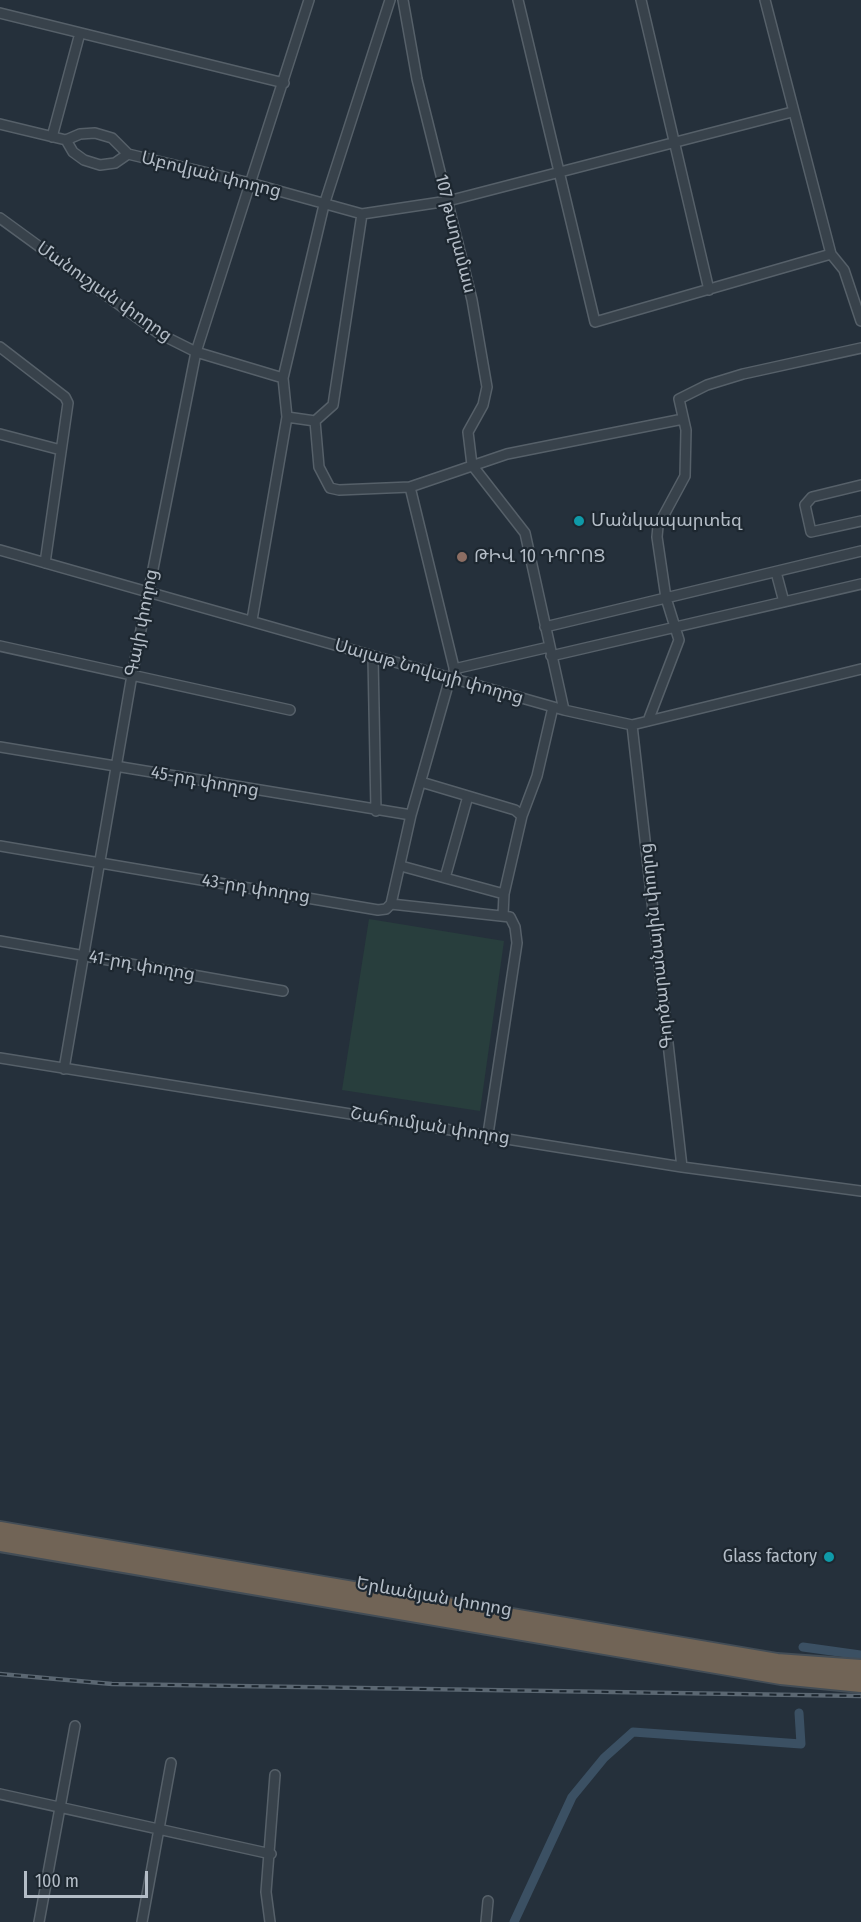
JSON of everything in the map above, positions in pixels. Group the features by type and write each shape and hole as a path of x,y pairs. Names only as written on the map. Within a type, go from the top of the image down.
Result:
{"highway":[{"name":"Երևանյան փողոց","path":"0,1530 111,1556"},
{"name":"Երևանյան փողոց","path":"0,1543 111,1556 692,1654 821,1682 861,1684"},
{"name":"Երևանյան փողոց","path":"692,1654 861,1668"}],"street":[{"path":"250,183 309,0"},
{"path":"252,620 287,417 283,378 324,205 390,0"},
{"name":"107 թաղամաս","path":"403,0 417,79 472,300 486,387 483,405 468,432 472,465"},
{"path":"518,0 595,322 831,254"},
{"path":"641,0 709,290"},
{"path":"765,0 792,112 831,254 844,270 861,321"},
{"path":"0,13 284,83"},
{"path":"52,137 80,33"},
{"path":"287,417 315,421 333,405 362,214 448,201 792,112"},
{"name":"Աբովյան փողոց","path":"0,124 66,140 80,134 95,133 112,138 128,154 250,183 362,214"},
{"path":"66,140 73,152 84,160 100,165 115,163 128,154"},
{"name":"Գայի փողոց","path":"64,1069 118,767 132,675 196,352 250,183"},
{"name":"Մանուշյան փողոց","path":"0,218 158,333 196,352 283,378"},
{"path":"0,347 65,397 69,412 61,450 45,562"},
{"path":"648,721 675,656 679,640 666,598 658,526 685,476 687,442 679,399 707,385 861,348"},
{"path":"315,421 319,467 330,488 339,490 410,487 507,454 682,419"},
{"path":"0,434 61,450"},
{"path":"472,465 525,532 564,710"},
{"path":"861,485 812,497 805,505 811,532 861,521"},
{"path":"391,904 411,815 454,676 410,487"},
{"name":"Սայաթ Նովայի փողոց","path":"0,550 148,590 373,657 454,676 553,707 632,725 861,669"},
{"path":"545,627 861,551"},
{"path":"776,572 784,602"},
{"path":"454,676 550,651 676,628 861,584"},
{"path":"0,646 290,710"},
{"path":"373,657 376,811"},
{"path":"488,1134 517,943 516,927 506,917 504,894 522,816 537,776 553,707"},
{"name":"Գործարանային փողոց","path":"632,725 682,1167"},
{"name":"45-րդ փողոց","path":"0,747 411,815"},
{"path":"421,782 515,810 522,816"},
{"path":"445,878 468,796"},
{"name":"43-րդ փողոց","path":"0,846 378,910 386,909 391,904 506,917"},
{"path":"401,866 504,894"},
{"name":"41-րդ փողոց","path":"0,941 284,991"},
{"name":"Շահումյան փողոց","path":"0,1058 488,1134 682,1167 861,1191"},
{"path":"39,1922 75,1726"},
{"path":"142,1922 171,1763"},
{"path":"270,1922 266,1892 271,1854 274,1775"},
{"path":"0,1794 271,1854"},
{"path":"486,1922 488,1901"}],"green space":[{"path":"369,919 504,941 480,1111 342,1090"}],"waterway":[{"path":"803,1647 861,1655"},
{"path":"514,1922 572,1797 604,1758 633,1732 801,1744 799,1713"}],"railway":[{"path":"0,1674 112,1684 861,1696"}],"place":[{"name":"Մանկապարտեզ","path":"579,521"},
{"name":"ԹԻՎ 10 ԴՊՐՈՑ","path":"462,557"},
{"name":"Glass factory","path":"829,1557"}]}
